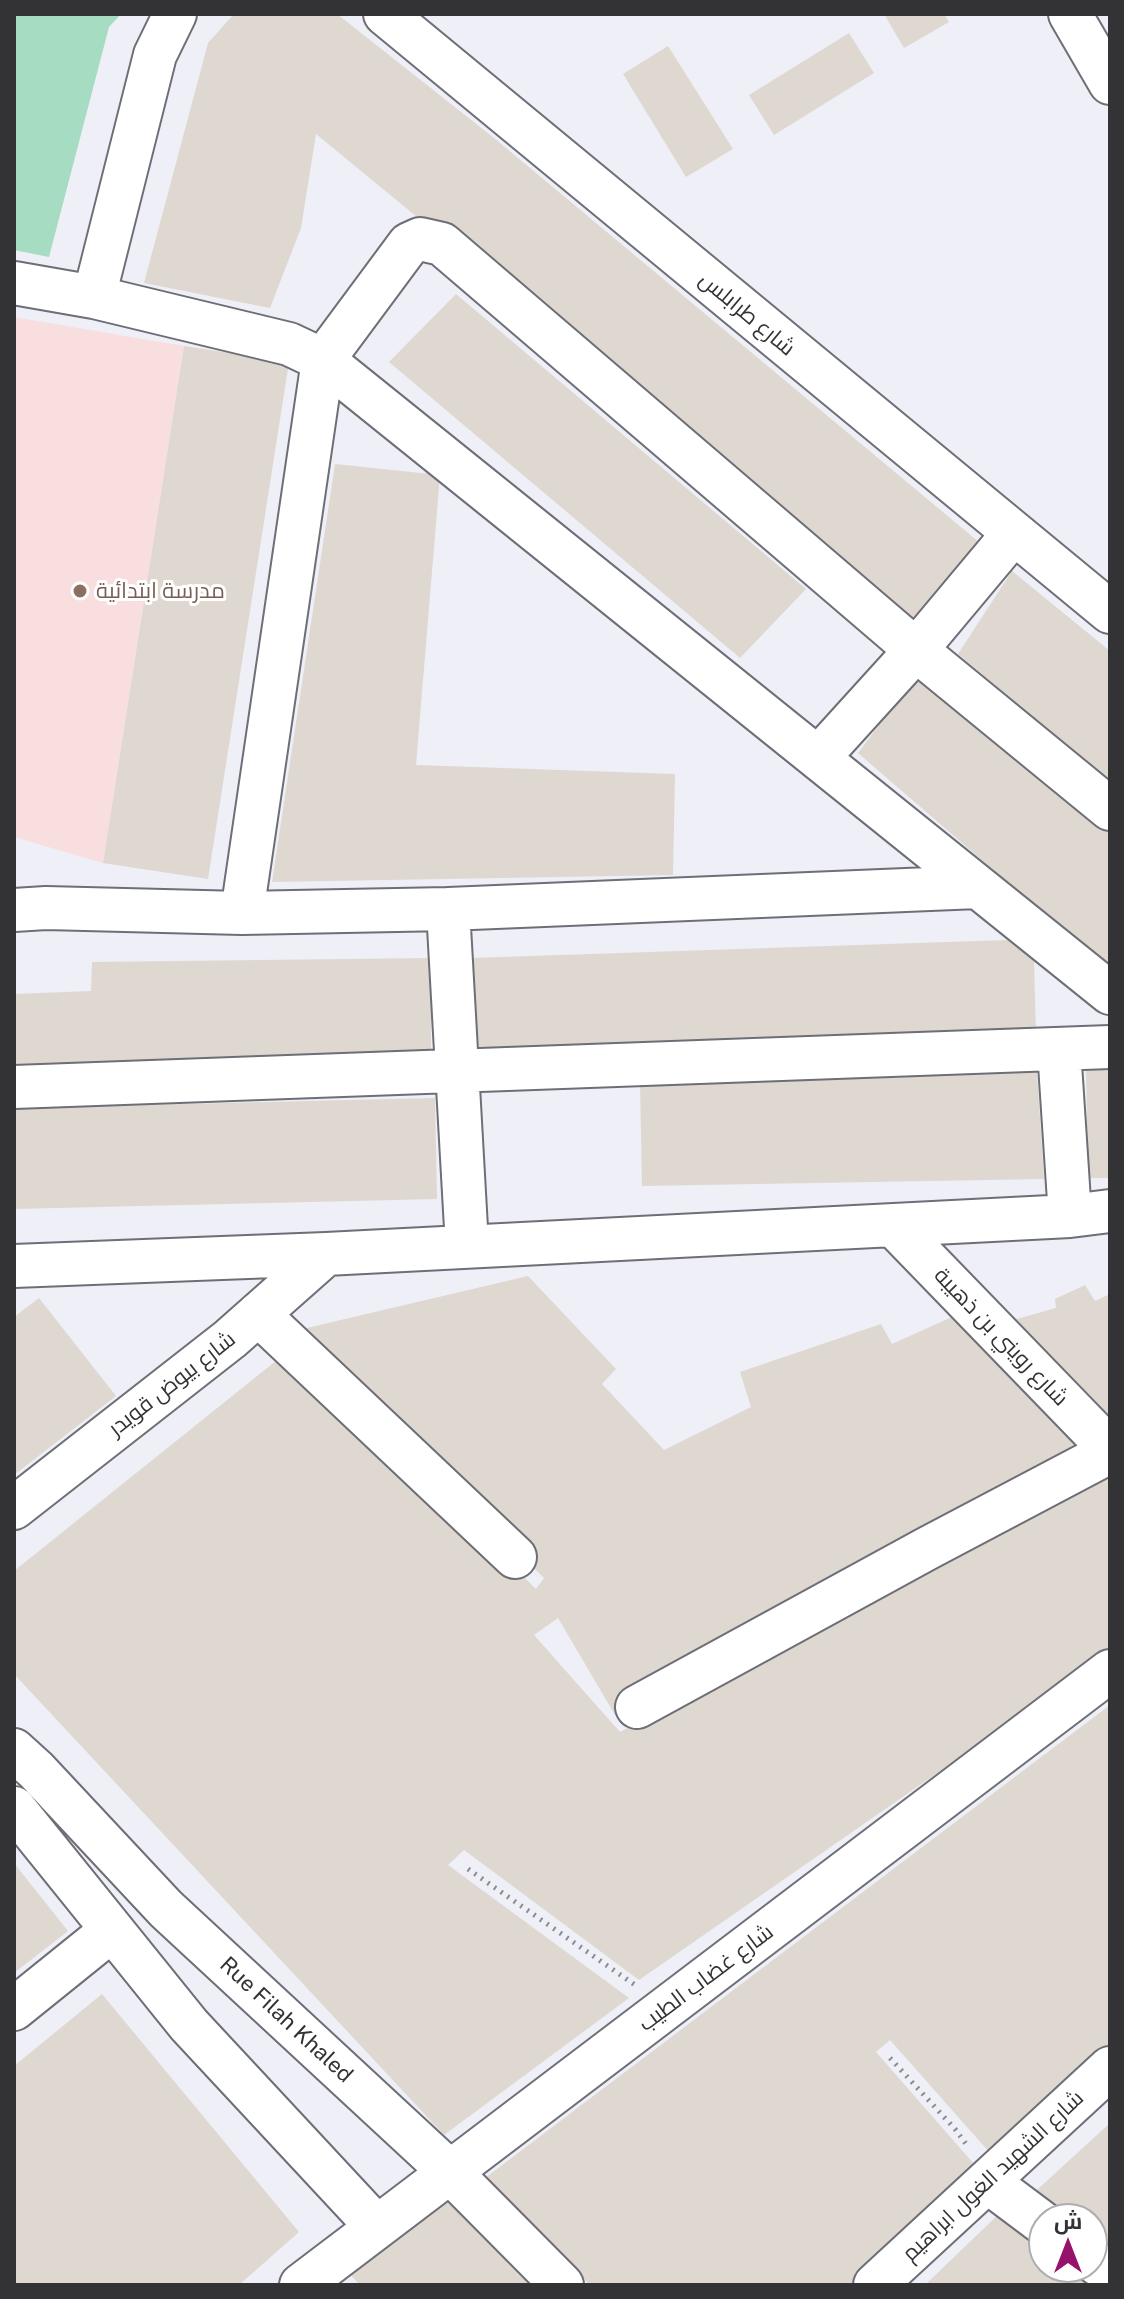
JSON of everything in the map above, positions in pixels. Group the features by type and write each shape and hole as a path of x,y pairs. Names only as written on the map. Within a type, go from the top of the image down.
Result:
{"street":[{"path":"94,297 155,55 175,14"},
{"name":"شارع طرابلس","path":"385,14 1110,612"},
{"path":"1070,14 1110,83"},
{"path":"242,913 323,360 409,244 420,239 442,244 916,650 1110,809"},
{"path":"14,283 94,297 289,344 323,360 1110,993"},
{"path":"818,758 916,650 1013,534"},
{"path":"14,910 46,908 242,913 448,909 978,887"},
{"path":"448,909 467,1246"},
{"path":"14,1087 1110,1047"},
{"path":"14,1266 326,1254 1090,1214 1059,1049"},
{"name":"شارع رويني بن ذهيبة","path":"893,1225 1110,1450"},
{"name":"شارع بيوض قويدر","path":"14,1508 230,1339 326,1254"},
{"path":"258,1314 515,1557"},
{"path":"637,1707 1110,1450"},
{"name":"شارع غضاب الطيب","path":"308,2283 377,2227 1110,1671"},
{"name":"Rue Filah Khaled","path":"14,1750 166,1909 450,2172 562,2285"},
{"path":"14,1808 189,2025 377,2227"},
{"path":"14,2009 112,1930"},
{"name":"شارع الشهيد الغول ابراهيم","path":"875,2285 1110,2068"},
{"path":"991,2178 1004,2194 1028,2212"}],"path":[{"path":"468,1869 667,2008"},
{"path":"890,2058 955,2129 991,2178"}],"shaded area":[{"name":"مدرسة ابتدائية","path":"14,317 184,346 103,863 14,837"}],"green space":[{"path":"14,14 121,14 109,27 49,257 14,250"}],"building":[{"path":"234,14 337,14 494,138 980,543 915,626 316,134 301,228 270,308 144,283 208,43"},
{"path":"884,14 944,14 949,22 904,48"},
{"path":"849,33 874,73 774,135 749,95"},
{"path":"668,46 733,149 686,177 623,74"},
{"path":"456,294 806,589 740,658 389,362"},
{"path":"184,346 289,362 208,879 103,863"},
{"path":"335,464 440,475 416,765 675,774 673,875 272,882"},
{"path":"1012,571 1110,651 1110,782 958,654"},
{"path":"919,672 1110,834 1110,971 858,753"},
{"path":"1007,940 1034,961 1036,1033 474,1051 471,958"},
{"path":"431,958 431,1063 14,1075 14,994 91,991 92,962"},
{"path":"1086,1064 1110,1064 1110,1178 1088,1178"},
{"path":"1037,1072 1044,1179 642,1186 640,1083"},
{"path":"435,1098 437,1199 14,1209 14,1108"},
{"path":"528,1276 616,1369 602,1384 664,1450 751,1407 740,1372 881,1324 892,1344 952,1317 1088,1453 615,1715 558,1618 534,1635 620,1732 1110,1470 1110,1653 639,1980 464,1850 448,1865 629,1998 444,2135 14,1674 14,1571 292,1348 536,1589 544,1578 294,1331"},
{"path":"1085,1285 1095,1301 1110,1294 1110,1423 1013,1320 1056,1308 1055,1299"},
{"path":"39,1298 116,1396 14,1475 14,1317"},
{"path":"1110,1705 1110,2044 990,2153 890,2040 876,2052 974,2164 851,2285 590,2285 485,2178"},
{"path":"14,1863 68,1931 14,1973"},
{"path":"102,1994 299,2232 239,2285 14,2285 14,2066"},
{"path":"1110,2123 1110,2261 1108,2203 1030,2203 1026,2200"},
{"path":"453,2188 547,2285 360,2285 348,2272"},
{"path":"1003,2210 1028,2228 1028,2283 1108,2285 925,2285"}],"place":[{"name":"مدرسة ابتدائية","path":"80,591"}]}
